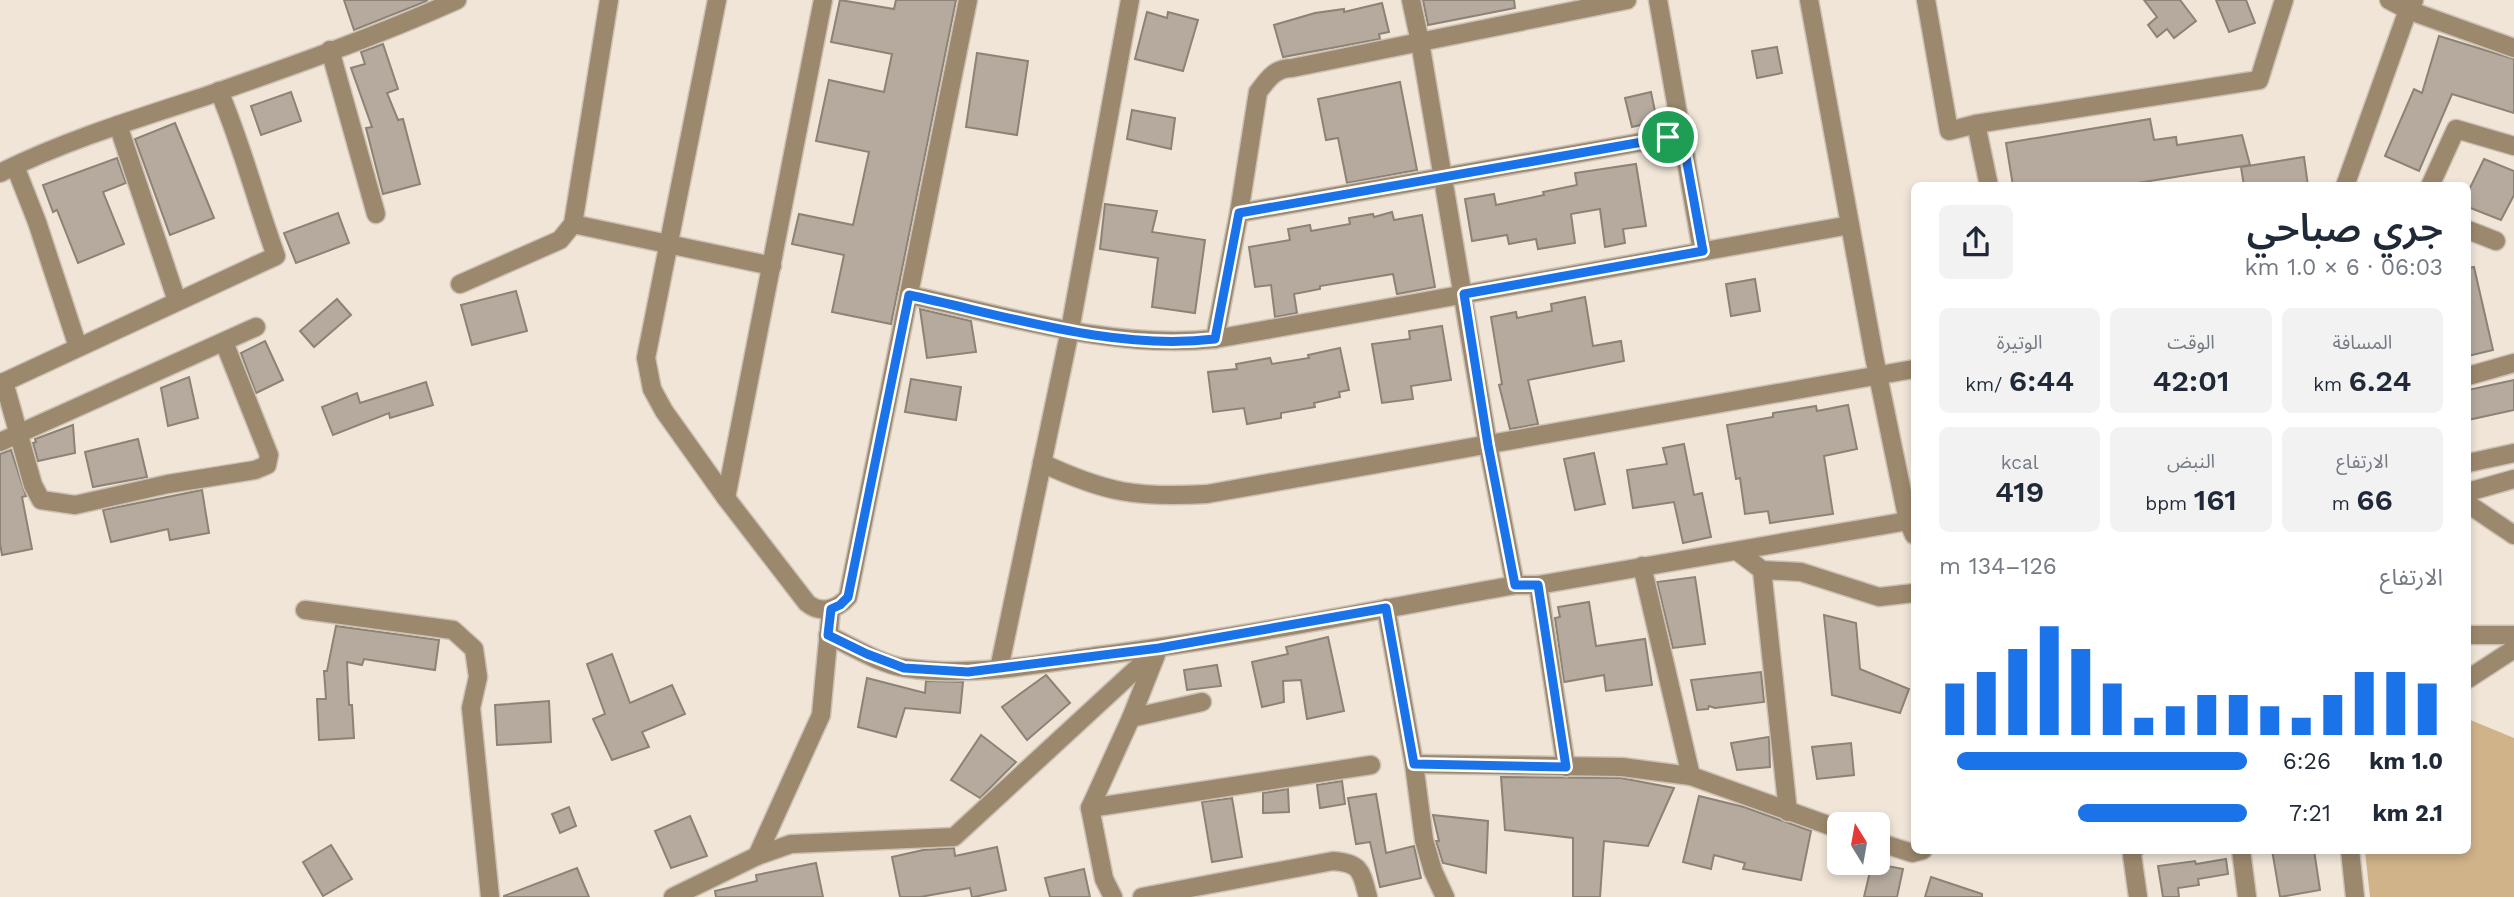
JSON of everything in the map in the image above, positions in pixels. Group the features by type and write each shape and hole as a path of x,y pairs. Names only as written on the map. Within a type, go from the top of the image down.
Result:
{"street":[{"path":"78,347 37,222 7,169 118,125 411,20 457,0"},
{"path":"460,284 561,240 573,224 609,0"},
{"path":"717,0 646,358 649,379 664,411 726,498 815,610 831,609 848,597 968,0"},
{"path":"726,498 822,0"},
{"path":"999,669 1070,330 1130,0"},
{"path":"1411,0 1515,585"},
{"path":"1215,339 1258,92 1270,77 1282,68 1388,50 1627,0"},
{"path":"1658,0 1703,251"},
{"path":"828,635 904,668 968,672 999,669 1159,648 1515,585 1538,585 1737,551 1911,528 1878,376 1809,0"},
{"path":"1926,0 1949,131 1976,124 2259,80 2284,0"},
{"path":"2389,0 2411,5 2514,48"},
{"path":"2349,182 2411,5"},
{"path":"330,50 376,214"},
{"path":"219,91 236,132 257,204 276,256 2,383 33,485 41,499 75,505 168,484 255,470 267,465 269,455 224,342"},
{"path":"1976,124 1988,182"},
{"path":"118,125 177,302"},
{"path":"2432,182 2456,129 2514,146"},
{"path":"1239,213 1682,135"},
{"path":"573,224 772,266"},
{"path":"909,295 1070,330 1167,343 1215,339 1850,225"},
{"path":"2471,231 2497,241"},
{"path":"0,442 256,327"},
{"path":"2471,375 2514,363"},
{"path":"1042,463 1107,489 1164,497 1208,494 1911,370"},
{"path":"2471,462 2514,453"},
{"path":"2471,491 2514,479"},
{"path":"2471,506 2514,535"},
{"path":"1737,551 1762,570 1801,572 1880,597 1911,593"},
{"path":"1642,566 1691,776"},
{"path":"1762,570 1788,812"},
{"path":"1538,585 1566,767"},
{"path":"1386,608 1414,764 1424,840 1445,897"},
{"path":"757,856 821,715 831,609"},
{"path":"305,610 453,630 474,649 478,677 471,708 490,897"},
{"path":"2471,635 2514,635"},
{"path":"1113,897 1104,879 1090,808 1159,648"},
{"path":"673,897 757,856 791,844 954,837 1159,648"},
{"path":"2471,676 2514,649"},
{"path":"1131,718 1202,702"},
{"path":"1414,764 1622,767 1691,776 1827,825"},
{"path":"1090,808 1371,765"},
{"path":"1890,846 1911,853"},
{"path":"2132,854 2138,897"},
{"path":"2242,854 2247,897"},
{"path":"2350,854 2355,897"},
{"path":"1142,897 1333,861 1349,862 1360,870 1368,897"}],"shaded area":[{"path":"2471,720 2514,738 2514,897 2370,897 2365,854 2471,854"}],"building":[{"path":"344,0 426,0 427,1 354,30"},
{"path":"840,0 894,9 896,0 956,0 891,324 832,312 844,255 792,244 799,214 853,225 869,152 816,141 829,80 884,92 892,54 831,42"},
{"path":"1423,0 1514,0 1515,8 1428,25"},
{"path":"2144,0 2180,0 2196,21 2174,38 2167,29 2157,37 2148,25 2157,17"},
{"path":"2216,0 2246,0 2255,23 2229,32"},
{"path":"1382,3 1389,32 1379,34 1380,39 1283,57 1274,25 1315,13 1344,9 1344,12"},
{"path":"1147,12 1167,18 1168,12 1198,20 1183,71 1135,59"},
{"path":"2439,36 2514,59 2514,113 2452,94 2419,171 2385,156 2414,89 2422,93"},
{"path":"383,44 398,89 387,93 398,120 403,119 420,184 383,194 366,128 372,127 351,68 365,64 361,52"},
{"path":"1777,47 1782,73 1757,78 1752,51"},
{"path":"977,53 1028,61 1017,135 966,127"},
{"path":"1400,82 1417,170 1347,183 1338,138 1326,140 1318,99"},
{"path":"291,92 301,121 261,135 251,106"},
{"path":"1651,92 1657,121 1632,127 1625,98"},
{"path":"1132,110 1175,118 1171,149 1127,139"},
{"path":"2150,119 2154,140 2176,137 2177,145 2242,135 2250,165 2144,182 2012,182 2006,143"},
{"path":"175,123 214,218 170,235 135,139"},
{"path":"2304,157 2307,182 2243,182 2241,167"},
{"path":"117,158 126,183 103,192 124,244 78,263 57,210 53,212 43,185"},
{"path":"2484,159 2514,171 2514,195 2501,220 2471,208 2471,186"},
{"path":"1636,164 1646,226 1623,229 1625,243 1605,247 1600,209 1571,214 1575,243 1538,249 1536,239 1509,244 1507,235 1472,241 1465,199 1494,194 1496,205 1577,185 1575,173"},
{"path":"1105,204 1157,211 1152,232 1205,240 1195,313 1152,307 1158,258 1100,249"},
{"path":"1392,212 1394,220 1422,215 1435,287 1397,294 1393,274 1320,286 1320,289 1294,294 1297,313 1275,317 1271,285 1255,287 1249,247 1290,240 1288,229 1310,225 1311,231 1350,224 1349,218 1373,214 1374,217"},
{"path":"338,213 349,243 296,263 284,233"},
{"path":"2474,267 2493,350 2471,355 2471,268"},
{"path":"1755,279 1760,311 1731,316 1726,284"},
{"path":"516,291 527,331 472,345 461,305"},
{"path":"1585,297 1593,346 1621,341 1624,361 1528,380 1538,424 1510,429 1499,385 1502,384 1491,317 1516,312 1517,318 1552,311 1551,304"},
{"path":"337,299 351,315 314,347 300,331"},
{"path":"920,309 971,321 976,352 927,358"},
{"path":"1442,326 1451,380 1411,386 1413,399 1382,403 1372,344 1410,339 1409,331"},
{"path":"265,341 283,380 256,393 241,353"},
{"path":"1340,348 1349,390 1339,392 1340,397 1314,403 1315,407 1281,413 1281,418 1247,424 1244,408 1213,412 1208,372 1237,369 1236,364 1270,358 1272,364 1309,358 1308,355"},
{"path":"189,377 198,418 168,426 161,388"},
{"path":"911,379 961,387 956,420 905,412"},
{"path":"2514,380 2514,410 2471,419 2471,389"},
{"path":"426,382 433,405 390,418 389,413 333,435 322,407 357,393 360,403"},
{"path":"1848,405 1857,449 1824,456 1833,514 1770,523 1768,511 1745,514 1740,478 1736,479 1727,425 1773,417 1773,413 1816,406 1817,411"},
{"path":"73,425 75,453 38,461 33,443 36,442 35,439"},
{"path":"138,439 147,477 93,487 85,452"},
{"path":"1684,444 1694,495 1702,493 1711,537 1683,543 1674,502 1633,508 1627,470 1667,464 1663,448"},
{"path":"11,450 26,496 22,497 32,549 2,555 0,454"},
{"path":"1594,453 1605,504 1575,510 1564,459"},
{"path":"202,490 209,533 170,540 168,529 111,542 103,510"},
{"path":"1695,577 1705,644 1673,648 1657,582"},
{"path":"1589,602 1596,646 1645,639 1652,685 1606,691 1604,675 1564,682 1555,618 1560,617 1558,607"},
{"path":"1824,615 1856,623 1860,669 1909,689 1900,713 1832,695"},
{"path":"336,626 439,640 435,670 364,659 362,665 347,662 354,738 319,740 317,699 326,699 324,671 327,671"},
{"path":"1328,637 1344,711 1307,719 1301,680 1283,681 1284,702 1262,707 1252,662 1288,654 1286,647"},
{"path":"612,654 630,703 672,685 685,714 642,732 649,747 612,760 593,719 605,714 587,664"},
{"path":"1217,665 1221,686 1187,690 1184,670"},
{"path":"1761,672 1764,702 1715,708 1709,706 1708,709 1697,710 1691,680"},
{"path":"1046,675 1070,703 1027,740 1002,707"},
{"path":"867,678 925,693 926,681 963,682 960,713 905,708 896,737 858,727"},
{"path":"549,701 551,742 497,745 495,705"},
{"path":"981,735 1016,762 980,798 951,780"},
{"path":"1769,737 1770,767 1737,770 1731,743"},
{"path":"1851,743 1854,775 1817,779 1812,747"},
{"path":"1501,777 1621,778 1674,788 1648,846 1604,841 1600,897 1573,897 1573,838 1505,830"},
{"path":"1342,781 1345,804 1320,808 1317,785"},
{"path":"1288,789 1289,812 1263,813 1263,793"},
{"path":"1376,794 1386,853 1414,846 1421,878 1380,887 1370,842 1356,844 1348,798"},
{"path":"1699,796 1744,807 1811,831 1801,880 1743,869 1745,863 1714,855 1711,869 1683,862"},
{"path":"1232,798 1242,857 1212,862 1202,802"},
{"path":"569,807 576,826 560,833 552,814"},
{"path":"1433,815 1488,821 1486,873 1443,863 1436,841 1439,841"},
{"path":"690,816 707,856 671,868 655,831"},
{"path":"331,845 352,879 323,896 303,862"},
{"path":"997,847 1006,890 974,897 970,888 920,897 900,897 892,857 923,850 954,848 955,856"},
{"path":"2273,854 2315,854 2320,890 2280,897"},
{"path":"2226,859 2228,874 2198,879 2199,885 2178,888 2179,897 2163,897 2158,866"},
{"path":"816,863 823,897 716,897 715,891 757,881 756,875"},
{"path":"1890,866 1903,869 1897,897 1864,897 1869,875 1890,875"},
{"path":"577,868 589,897 504,897 504,896"},
{"path":"1084,869 1090,897 1050,897 1045,878"},
{"path":"1931,877 1982,894 1982,897 1925,897"}],"route":[{"path":"1682,135 1703,251 1464,294 1488,445 1515,585 1538,585 1566,767 1414,764 1386,608 1159,648 968,672 904,668 828,635 831,609 848,597 909,295 1070,330 1167,343 1215,339 1239,213 1668,137 1682,135"}]}
